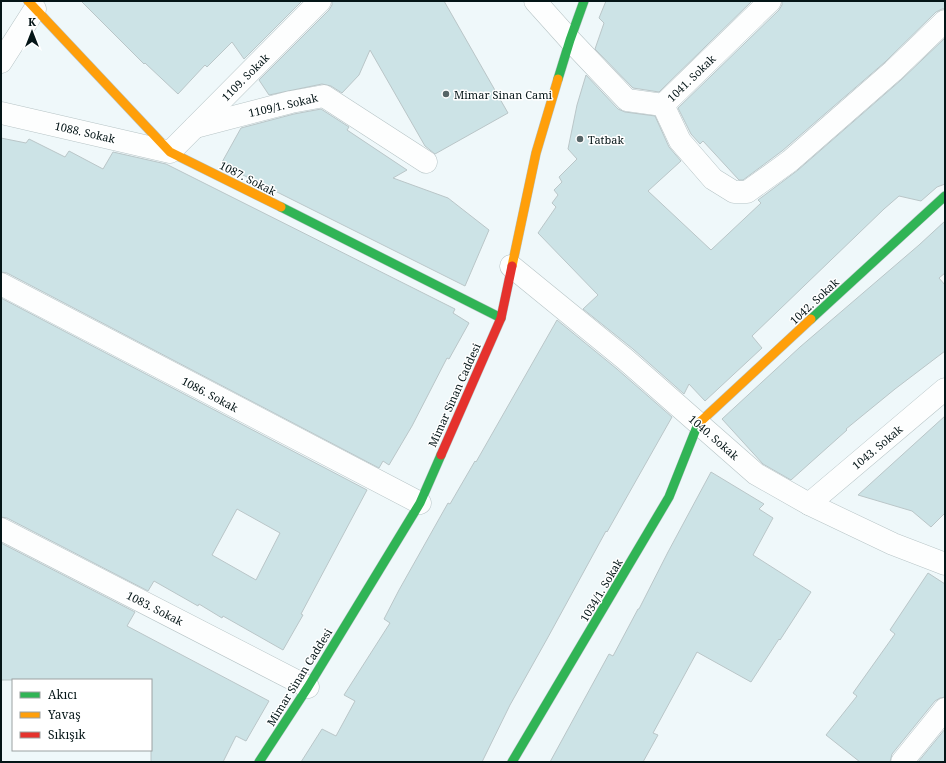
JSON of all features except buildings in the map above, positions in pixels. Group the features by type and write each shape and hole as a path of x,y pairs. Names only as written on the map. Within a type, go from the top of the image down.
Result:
{"street":[{"name":"1109. Sokak","path":"170,152 320,1"},
{"name":"1041. Sokak","path":"536,1 570,40 628,100 663,104 770,1"},
{"name":"Mimar Sinan Caddesi","path":"259,762 308,687 420,503 501,318 536,153 570,40 584,1"},
{"path":"1,62 32,5"},
{"name":"1087. Sokak","path":"32,5 170,152 501,318"},
{"path":"663,104 680,140 713,179 734,192 747,192 802,151 893,71 945,21"},
{"name":"1109/1. Sokak","path":"194,127 291,102 324,96 426,162"},
{"name":"1088. Sokak","path":"1,113 170,152"},
{"name":"1042. Sokak","path":"698,424 945,196"},
{"name":"1040. Sokak","path":"511,266 625,359 756,474 809,504 893,544 945,564"},
{"name":"1086. Sokak","path":"1,284 420,503"},
{"name":"1043. Sokak","path":"809,504 945,389"},
{"name":"1034/1. Sokak","path":"512,762 669,497 698,424"},
{"name":"1083. Sokak","path":"1,529 308,687"},
{"path":"902,762 945,709"}],"traffic: fast":[{"path":"558,79 584,1"},
{"path":"811,319 945,196"},
{"path":"281,207 501,318"},
{"path":"512,762 669,497 700,422"},
{"path":"259,762 308,687 420,503 441,455"}],"traffic: slow":[{"path":"28,1 170,152 281,207"},
{"path":"512,266 536,153 558,79"},
{"path":"700,422 811,319"}],"traffic: jam":[{"path":"441,455 501,318 512,266"}],"place":[{"name":"Mimar Sinan Cami","path":"446,94"},
{"name":"Tatbak","path":"580,139"}]}
